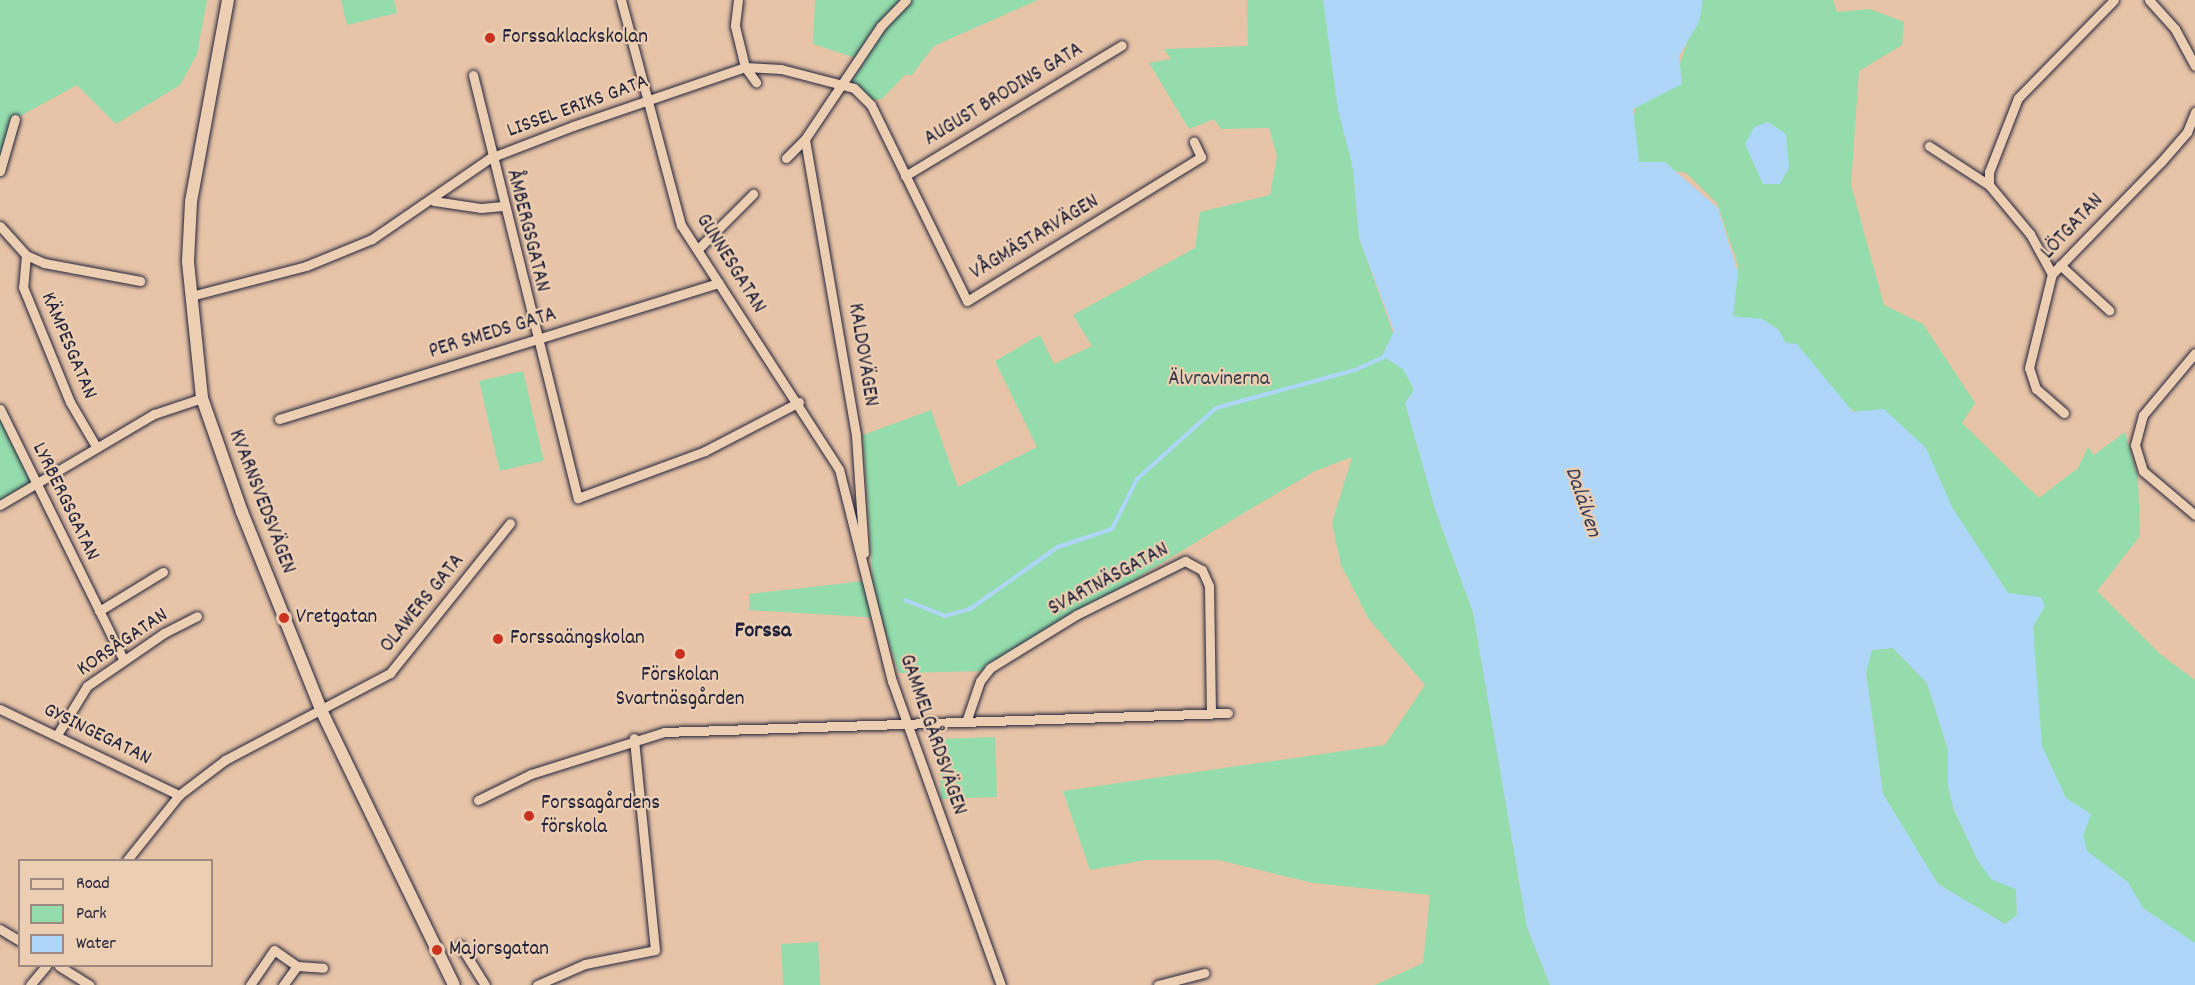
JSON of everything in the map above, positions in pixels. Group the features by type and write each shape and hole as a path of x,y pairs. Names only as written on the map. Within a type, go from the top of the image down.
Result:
{"street":[{"name":"KVARNSVEDSVÄGEN","path":"228,0 191,202 191,296 202,399 321,710 454,985"},
{"name":"GUNNESGATAN","path":"621,0 649,100 670,192 681,225 825,442 847,492"},
{"path":"738,0 735,26 745,67 756,82"},
{"path":"786,158 804,139 881,26 906,0"},
{"path":"1989,185 2006,120 2018,98 2114,0"},
{"path":"2149,0 2175,29 2195,66"},
{"name":"AUGUST BRODINS GATA","path":"905,176 1122,45"},
{"name":"LISSEL ERIKS GATA","path":"191,296 306,266 372,239 434,201 490,158 745,67"},
{"name":"VÅGMÄSTARVÄGEN","path":"745,67 781,69 854,88 871,105 967,301 1201,157 1194,142"},
{"name":"ÅMBERGSGATAN","path":"473,75 490,158 535,340 578,498 705,451 799,402"},
{"name":"LÖTGATAN","path":"2064,413 2036,389 2029,368 2052,274 2161,162 2187,132 2195,112"},
{"path":"0,171 15,119"},
{"name":"KALDOVÄGEN","path":"804,139 856,435 864,578"},
{"path":"1929,146 1989,185 2030,234 2052,274"},
{"path":"698,249 753,194"},
{"path":"434,201 482,208 503,206"},
{"name":"KÄMPESGATAN","path":"0,226 26,255 67,271 140,281"},
{"name":"KÄMPESGATAN","path":"26,255 23,286 66,392 97,448"},
{"path":"2060,265 2109,310"},
{"name":"PER SMEDS GATA","path":"279,419 718,283"},
{"path":"2195,353 2143,415 2135,445 2143,471 2195,515"},
{"path":"0,506 154,414 202,399"},
{"name":"LYRBERGSGATAN","path":"0,409 34,484 123,659"},
{"name":"GAMMELGÅRDSVÄGEN","path":"847,492 864,578 905,724 1001,985"},
{"name":"OLAWERS GATA","path":"129,859 179,795 225,760 390,673 510,523"},
{"name":"SVARTNÄSGATAN","path":"966,722 980,681 990,668 1076,615 1185,561 1202,570 1209,586 1211,713"},
{"path":"99,611 163,572"},
{"name":"KORSÅGATAN","path":"57,735 87,686 123,659 197,616"},
{"name":"GYSINGEGATAN","path":"0,709 179,795"},
{"path":"478,800 531,774 634,738 724,728 1228,713"},
{"path":"537,985 585,964 655,950 657,940 634,738"},
{"path":"0,929 18,940"},
{"path":"460,945 485,985"},
{"path":"250,985 274,950 297,966 323,968"},
{"path":"283,985 297,966"},
{"path":"30,985 45,967"},
{"path":"61,967 88,985"},
{"path":"1158,985 1204,973"}],"green space":[{"path":"0,0 207,0 197,54 180,85 116,124 77,85 15,119 0,169"},
{"path":"341,0 394,0 397,13 347,25"},
{"path":"815,0 1038,0 934,46 911,76 906,74 882,99 871,100 852,80 865,61 813,44"},
{"name":"Älvravinerna","path":"1247,0 1323,0 1353,168 1359,238 1414,391 1405,403 1436,512 1473,612 1527,927 1550,985 1375,985 1423,963 1430,895 1313,883 1219,860 1146,860 1090,870 1063,791 1385,745 1425,685 1368,618 1341,565 1332,523 1352,457 1315,471 985,671 899,673 881,618 749,610 749,594 873,580 863,435 931,410 958,487 1037,447 995,361 1040,335 1054,364 1092,346 1073,315 1195,248 1200,212 1270,195 1277,156 1269,128 1221,129 1214,119 1189,129 1149,63 1171,59 1164,49 1248,46"},
{"path":"1702,0 1833,0 1837,12 1870,9 1904,22 1902,45 1859,71 1851,185 1884,305 1923,324 1975,403 1962,423 2039,498 2078,468 2088,447 2094,455 2125,432 2138,478 2140,536 2097,591 2160,654 2195,680 2195,951 2174,943 2083,858 2062,795 2034,733 2007,596 1853,410 1737,340 1733,314 1738,265 1717,203 1686,173 1638,163 1628,146 1636,105 1680,63"},
{"path":"523,371 544,461 500,471 479,381"},
{"path":"0,409 34,485 0,505"},
{"path":"1893,648 1927,683 1948,750 1948,786 1954,810 1978,861 2016,889 2017,915 2005,924 1937,884 1883,794 1866,673 1871,650"},
{"path":"995,737 997,797 941,799 939,739"},
{"path":"818,942 820,985 783,985 781,944"}],"water":[{"name":"Dalälven","path":"1323,0 1703,0 1699,22 1679,56 1682,84 1633,109 1639,162 1665,162 1718,208 1738,273 1733,316 1762,319 1778,329 1786,343 1797,344 1853,412 1884,409 1926,448 1952,507 2008,593 2041,597 2045,606 2033,627 2042,746 2066,798 2091,814 2083,836 2087,851 2128,882 2143,908 2195,943 2195,985 1550,985 1527,927 1473,612 1436,512 1405,403 1414,390 1403,369 1382,356 1394,331 1359,238 1353,168 1338,110","holes":["1893,648 1927,683 1948,750 1948,786 1954,810 1978,861 1992,880 2016,889 2017,915 2005,924 1938,884 1883,794 1866,673 1872,650"]},
{"path":"1768,122 1786,134 1789,168 1780,184 1763,184 1745,144 1754,127"}],"waterway":[{"path":"905,600 945,616 970,609 1058,547 1112,529 1137,479 1216,408 1355,370 1386,356"}],"place":[{"name":"Forssaklackskolan","path":"490,38"},
{"name":"Vretgatan","path":"284,618"},
{"name":"Forssaängskolan","path":"498,639"},
{"name":"Förskolan Svartnäsgården","path":"680,654"},
{"name":"Forssagårdens förskola","path":"529,816"},
{"name":"Majorsgatan","path":"437,950"}],"district":[{"name":"Forssa","path":"763,632"}]}
